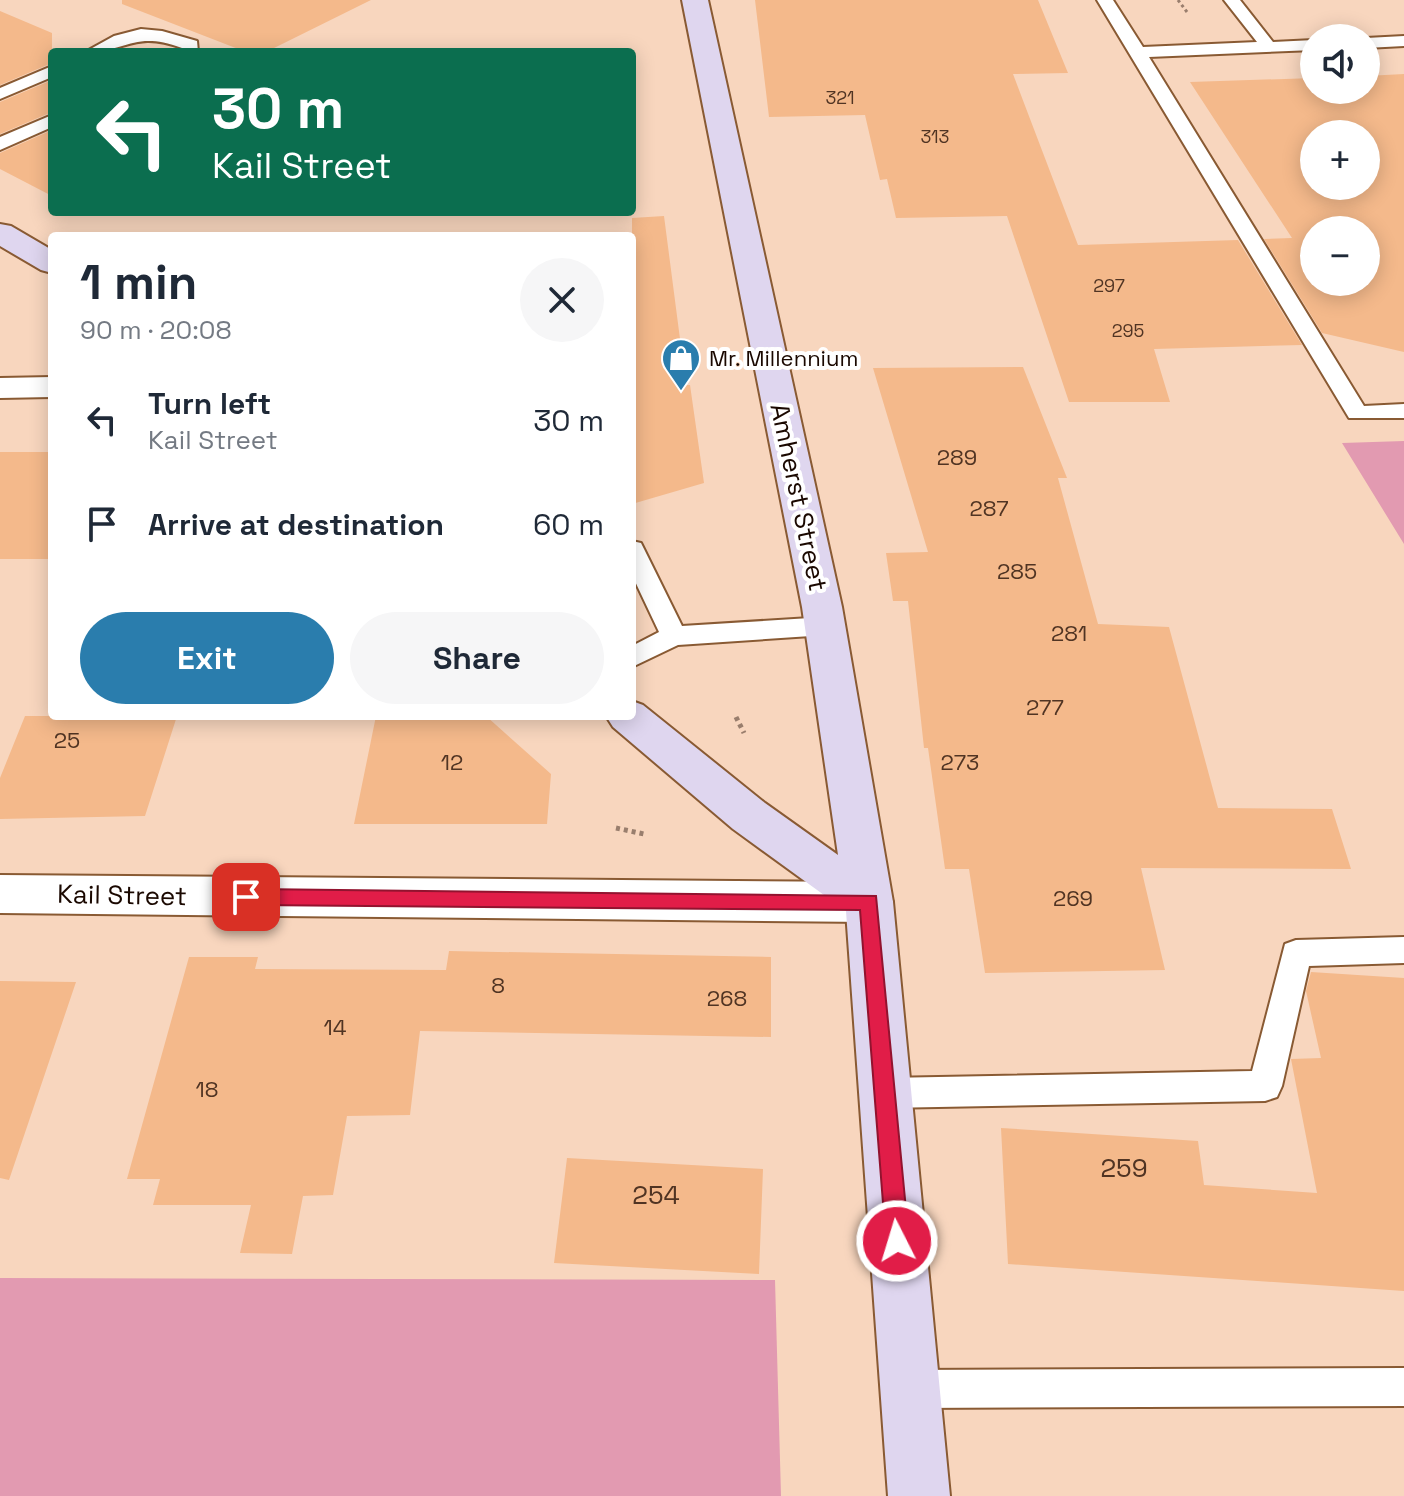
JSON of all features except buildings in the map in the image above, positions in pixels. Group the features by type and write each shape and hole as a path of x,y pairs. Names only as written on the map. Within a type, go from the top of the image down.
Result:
{"street":[{"name":"Amherst Street","path":"695,0 826,626 869,902 919,1496"},
{"path":"0,233 48,261"},
{"path":"0,388 48,387"},
{"path":"633,720 749,816 869,902"},
{"name":"Kail Street","path":"0,894 869,902"}],"lane":[{"path":"1105,0 1357,413 1404,411"},
{"path":"1232,0 1269,47"},
{"path":"102,48 126,37 159,32 191,45 191,48"},
{"path":"1380,42 1404,41"},
{"path":"1138,52 1300,46"},
{"path":"0,94 48,73"},
{"path":"0,144 48,122"},
{"path":"636,557 674,636"},
{"path":"636,655 674,636 826,626"},
{"path":"885,1093 1265,1086 1296,953 1404,950"},
{"path":"909,1389 1404,1387"}],"path":[{"path":"736,717 744,733"},
{"path":"616,828 644,834"}],"shaded area":[{"path":"1404,441 1404,544 1342,443"},
{"path":"0,1278 775,1280 781,1496 0,1496"}],"place":[{"name":"Mr. Millennium","path":"681,392"}],"route":[{"path":"246,897 869,902 897,1241"}]}
